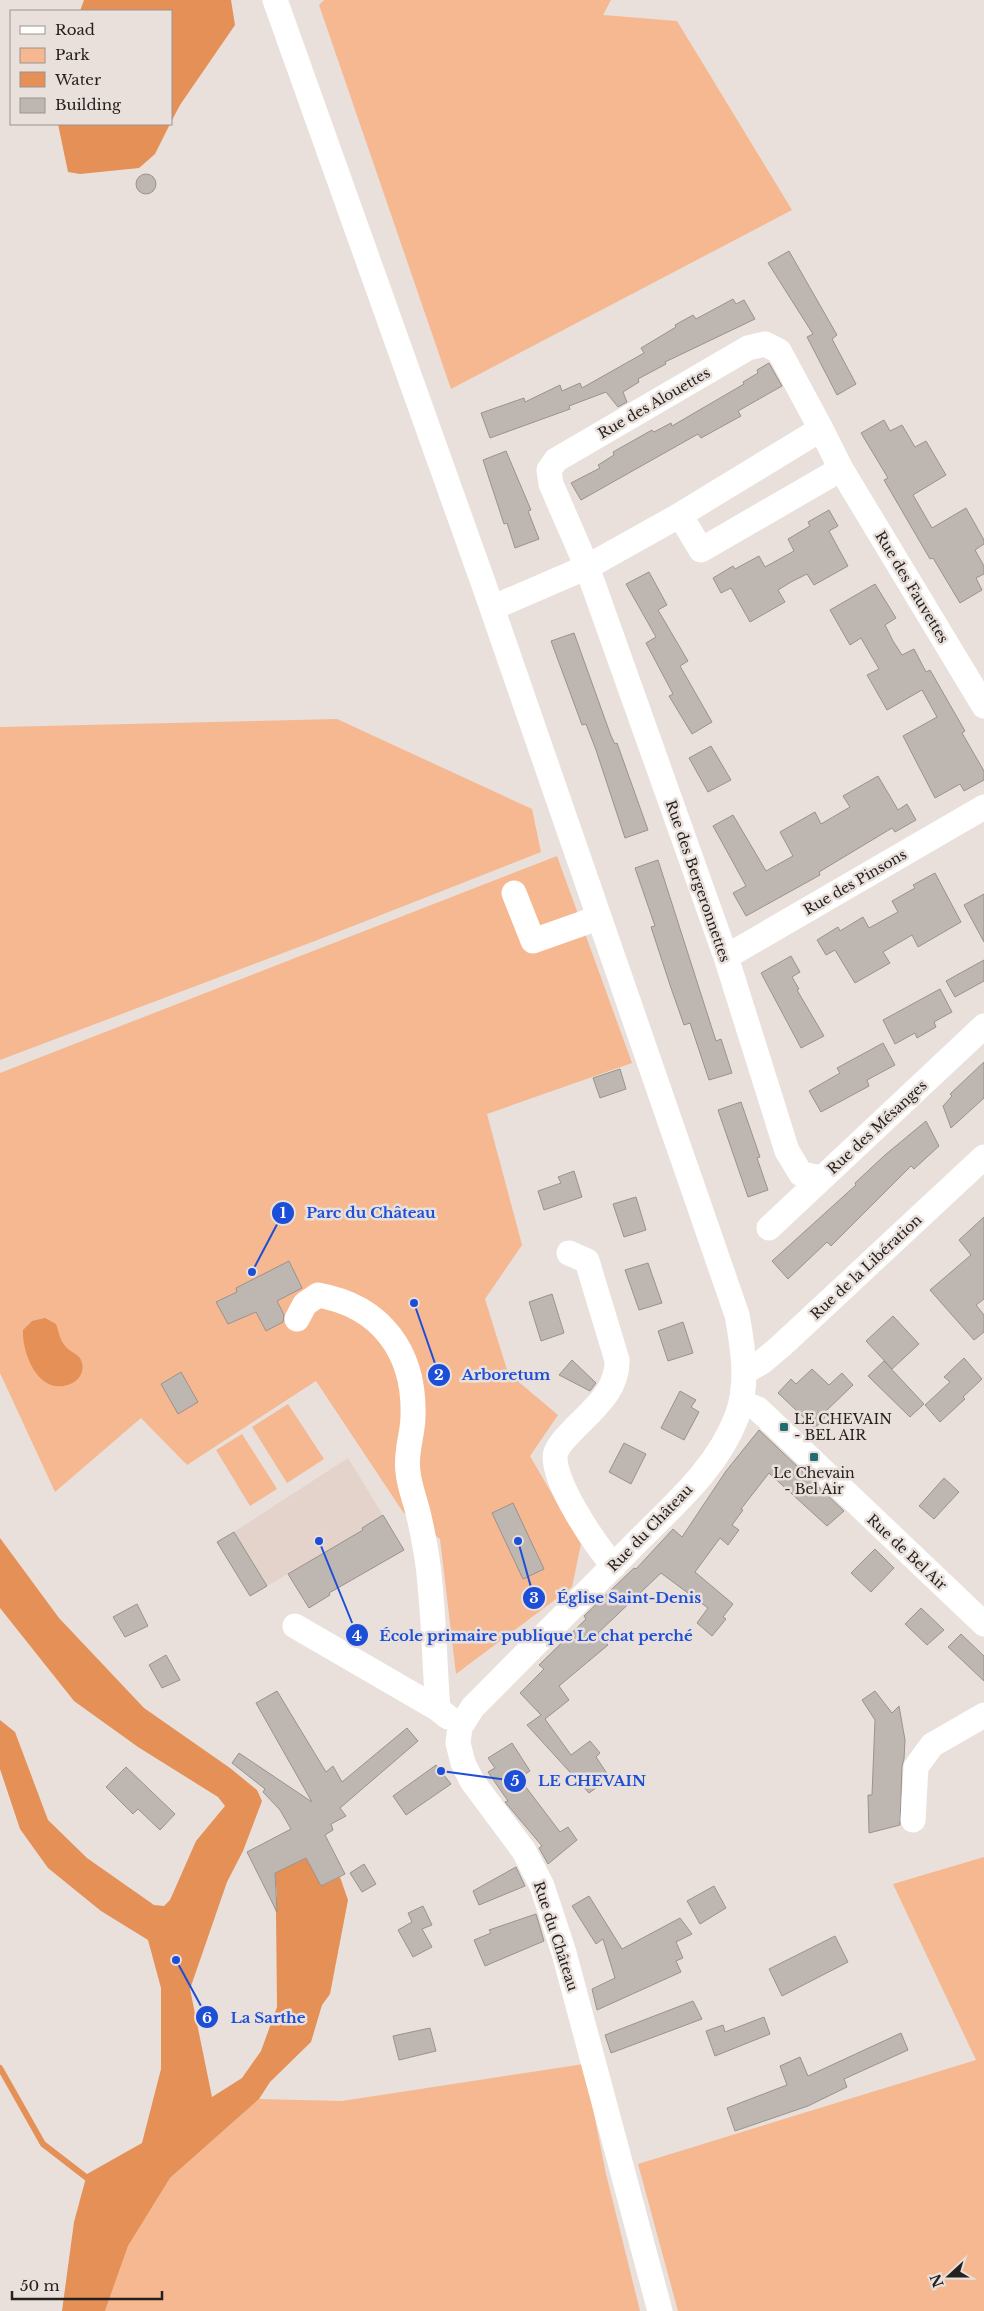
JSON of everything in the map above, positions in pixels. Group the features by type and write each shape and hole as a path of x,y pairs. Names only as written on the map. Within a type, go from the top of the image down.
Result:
{"street":[{"name":"Rue du Château","path":"275,0 492,608 736,1315 743,1350 744,1372 741,1402 730,1431 714,1459 681,1498 474,1707 460,1728 458,1743 463,1763 472,1780 524,1851 542,1886 564,1953 660,2311"},
{"name":"Rue des Alouettes","path":"587,567 551,484 549,470 556,460 748,348 766,344 779,351 821,429"},
{"path":"492,608 587,567 680,514 821,429"},
{"name":"Rue des Fauvettes","path":"821,429 841,469 984,706"},
{"path":"680,514 702,550 841,469"},
{"name":"Rue des Bergeronnettes","path":"587,567 726,957 788,1151 801,1174 822,1178"},
{"name":"Rue des Pinsons","path":"726,957 984,807"},
{"path":"514,893 532,941 598,918"},
{"name":"Rue des Mésanges","path":"769,1228 984,1026"},
{"name":"Rue de la Libération","path":"744,1372 762,1362 775,1351 984,1157"},
{"path":"570,1253 587,1261 617,1360 618,1372 614,1384 606,1394 558,1446 555,1462 564,1488 602,1552 614,1566"},
{"path":"297,1319 304,1304 318,1295 338,1298 369,1313 387,1330 401,1354 408,1372 413,1418 407,1448 408,1473 427,1558 438,1709"},
{"name":"Rue de Bel Air","path":"741,1402 758,1409 984,1624"},
{"path":"295,1626 438,1709 460,1728"},
{"path":"913,1820 916,1767 932,1745 984,1715"}],"shaded area":[{"path":"348,1458 404,1550 329,1593 330,1595 309,1608 288,1574 267,1586 234,1532"}],"green space":[{"path":"324,0 611,0 603,15 677,21 792,210 451,389 319,5"},
{"path":"337,719 532,809 541,852 320,939 0,1060 0,727"},
{"path":"557,856 632,1063 487,1114 522,1245 485,1299 508,1373 558,1415 530,1456 581,1544 572,1587 456,1674 440,1539 403,1512 316,1381 187,1465 141,1418 55,1492 0,1373 0,1073"},
{"path":"288,1404 324,1459 287,1483 252,1427"},
{"path":"242,1434 277,1489 250,1506 216,1450"},
{"path":"984,1857 984,2311 678,2311 638,2164 976,2060 893,1884"},
{"path":"584,2064 606,2174 640,2311 105,2311 128,2246 170,2178 259,2099 342,2101"}],"water":[{"path":"84,0 231,0 235,25 180,105 172,120 172,10 80,10"},
{"path":"58,125 170,125 155,154 139,168 80,174 68,172"},
{"path":"45,1318 56,1324 65,1346 81,1360 81,1375 68,1385 51,1385 44,1381 38,1376 26,1353 23,1330 32,1321"},
{"path":"0,1538 59,1618 144,1708 230,1768 257,1790 262,1801 243,1851 227,1882 190,1989 212,2097 242,2078 261,2051 277,2007 276,1912 271,1899 277,1897 275,1873 306,1858 321,1886 340,1877 348,1900 330,1994 322,2005 311,2042 270,2082 259,2099 170,2178 128,2246 105,2311 62,2311 74,2222 87,2174 142,2143 161,2069 161,1988 148,1940 101,1911 48,1868 20,1829 0,1769 0,1720 15,1732 48,1820 87,1858 154,1905 164,1906 170,1900 196,1841 225,1806 218,1797 138,1747 74,1701 0,1608"}],"building":[{"path":"146,174 153,177 156,184 153,191 146,194 139,191 136,184 139,177"},
{"path":"789,251 837,335 832,339 856,384 837,395 807,337 813,334 768,263"},
{"path":"733,299 736,304 744,300 755,319 665,362 666,364 638,379 639,382 623,392 627,402 618,407 606,392 569,406 570,409 490,438 481,413 524,398 525,402 560,385 562,391 580,383 582,388 644,353 641,348 676,327 675,325 693,315 696,319"},
{"path":"769,363 782,386 738,411 741,416 701,438 698,434 581,500 571,483 600,468 598,465 614,455 613,452 652,430 654,432 671,423 672,426 744,384 743,382 758,373 757,370"},
{"path":"884,420 890,431 902,425 915,447 926,441 946,475 913,495 932,528 966,508 984,540 984,544 975,550 984,566 984,574 976,578 982,590 960,603 933,558 930,559 884,480 888,478 861,433"},
{"path":"506,451 531,510 528,511 539,539 515,548 507,523 504,524 483,460"},
{"path":"829,510 838,526 829,531 848,566 814,585 807,574 791,582 778,590 785,602 750,622 731,588 721,593 713,578 733,566 735,569 759,556 765,567 794,551 788,539 810,526 808,522"},
{"path":"649,572 667,605 658,610 688,661 680,666 712,722 692,734 669,696 673,694 646,643 656,637 626,584"},
{"path":"875,584 896,618 885,625 893,641 902,655 914,649 926,672 930,670 965,731 962,733 984,771 984,780 964,791 960,784 935,798 903,736 937,717 922,690 887,710 867,675 879,669 861,638 850,645 830,610"},
{"path":"574,633 611,736 615,744 617,743 648,830 625,838 596,750 586,724 582,725 551,641"},
{"path":"711,746 731,780 708,792 689,758"},
{"path":"878,776 898,810 907,804 916,820 895,832 892,828 819,872 820,875 746,916 733,893 746,886 713,826 733,815 766,871 793,856 780,832 815,812 821,824 850,807 843,796"},
{"path":"658,860 716,1041 721,1039 732,1073 709,1080 690,1023 684,1025 671,988 651,927 655,926 635,868"},
{"path":"935,873 961,922 918,947 912,935 883,952 890,963 855,983 835,950 826,955 817,940 838,927 840,931 863,917 869,928 898,912 892,901 915,888 913,885"},
{"path":"984,894 984,942 964,905"},
{"path":"791,956 800,972 792,977 799,989 797,990 824,1036 801,1048 761,973"},
{"path":"984,960 984,981 955,997 946,981"},
{"path":"940,989 952,1012 934,1022 936,1027 917,1038 915,1033 895,1044 883,1020"},
{"path":"883,1043 895,1065 867,1080 869,1086 821,1112 809,1091 840,1073 837,1068"},
{"path":"984,1062 984,1098 951,1128 943,1106 952,1096 950,1094"},
{"path":"620,1069 626,1089 600,1098 593,1078"},
{"path":"741,1102 760,1157 757,1158 768,1190 748,1197 718,1110"},
{"path":"926,1121 939,1146 914,1169 911,1166 831,1246 827,1242 788,1279 772,1261 856,1185 855,1183 885,1155"},
{"path":"574,1171 582,1197 544,1210 538,1191 561,1183 558,1177"},
{"path":"636,1197 646,1230 624,1237 613,1204"},
{"path":"984,1217 984,1299 976,1305 984,1315 984,1332 974,1340 930,1290 971,1255 959,1240"},
{"path":"289,1261 302,1288 277,1301 284,1315 283,1322 266,1331 256,1312 228,1324 216,1302 237,1292 236,1288"},
{"path":"648,1263 662,1303 639,1310 625,1270"},
{"path":"552,1294 564,1333 541,1341 529,1302"},
{"path":"893,1316 919,1344 892,1369 866,1341"},
{"path":"683,1322 693,1353 668,1361 658,1331"},
{"path":"964,1358 982,1379 963,1397 965,1399 940,1422 925,1405 950,1382 944,1377"},
{"path":"572,1360 596,1383 590,1391 559,1375"},
{"path":"884,1361 924,1404 910,1417 868,1376"},
{"path":"812,1369 829,1385 842,1373 853,1385 825,1412 828,1414 815,1428 778,1393 791,1379 796,1384"},
{"path":"181,1372 198,1402 178,1414 161,1384"},
{"path":"680,1391 696,1400 691,1407 699,1412 684,1440 661,1428"},
{"path":"759,1430 844,1511 827,1526 769,1473 741,1509 743,1510 732,1525 739,1530 728,1545 720,1538 695,1572 733,1604 723,1617 726,1619 712,1636 697,1623 708,1608 661,1573 598,1633 608,1645 559,1686 569,1700 545,1719 571,1755 590,1741 600,1753 596,1757 610,1778 589,1793 527,1725 541,1715 520,1693 544,1669 539,1665 586,1619 584,1616 634,1568 636,1569 673,1529 682,1537 726,1471"},
{"path":"624,1443 646,1454 631,1484 609,1472"},
{"path":"944,1478 959,1492 934,1519 919,1506"},
{"path":"513,1503 544,1569 523,1579 492,1513"},
{"path":"383,1515 404,1550 329,1593 330,1595 309,1608 288,1574 363,1530 362,1528"},
{"path":"234,1532 267,1586 250,1596 217,1542"},
{"path":"875,1549 894,1568 871,1592 851,1573"},
{"path":"137,1604 148,1626 125,1637 113,1617"},
{"path":"921,1608 944,1630 927,1645 905,1624"},
{"path":"961,1634 984,1656 984,1681 948,1647"},
{"path":"166,1655 180,1680 162,1688 149,1665"},
{"path":"277,1691 326,1772 333,1766 342,1782 407,1728 418,1741 340,1808 346,1816 331,1824 333,1830 325,1835 345,1874 321,1886 306,1858 275,1873 277,1912 247,1852 291,1829 280,1810 263,1792 265,1789 232,1763 239,1753 312,1802 256,1703"},
{"path":"875,1691 892,1713 899,1706 905,1740 900,1825 869,1833 868,1795 872,1795 875,1720 862,1700"},
{"path":"512,1743 530,1771 519,1778 560,1832 568,1827 577,1840 548,1864 539,1848 542,1846 505,1802 508,1801 488,1772 495,1768 488,1758"},
{"path":"436,1765 451,1784 406,1815 393,1796"},
{"path":"126,1767 175,1814 160,1830 138,1809 133,1814 106,1787"},
{"path":"364,1864 376,1884 362,1892 350,1873"},
{"path":"516,1867 525,1886 479,1905 473,1891"},
{"path":"714,1886 726,1908 700,1924 687,1901"},
{"path":"589,1896 622,1949 680,1918 692,1934 676,1942 683,1958 676,1961 681,1972 597,2010 592,1989 615,1978 603,1939 596,1944 572,1906"},
{"path":"423,1906 432,1925 422,1929 432,1947 413,1957 398,1930 412,1922 408,1913"},
{"path":"536,1914 544,1941 485,1966 474,1940 491,1933 489,1930"},
{"path":"835,1936 848,1962 782,1996 769,1969"},
{"path":"693,2001 702,2019 611,2053 605,2035"},
{"path":"764,2017 770,2034 715,2056 706,2031 723,2025 725,2032"},
{"path":"430,2028 436,2051 399,2060 393,2036"},
{"path":"901,2033 908,2050 844,2079 847,2087 808,2106 735,2131 727,2108 787,2085 780,2066 800,2057 808,2076"}],"waterway":[{"path":"0,2068 43,2144 91,2181"}],"place":[{"name":"Parc du Château","path":"252,1272"},
{"name":"Arboretum","path":"414,1303"},
{"name":"LE CHEVAIN - BEL AIR","path":"784,1427"},
{"name":"Le Chevain - Bel Air","path":"814,1457"},
{"name":"École primaire publique Le chat perché","path":"319,1541"},
{"name":"Église Saint-Denis","path":"518,1541"},
{"name":"LE CHEVAIN","path":"441,1771"},
{"name":"La Sarthe","path":"176,1960"}]}
